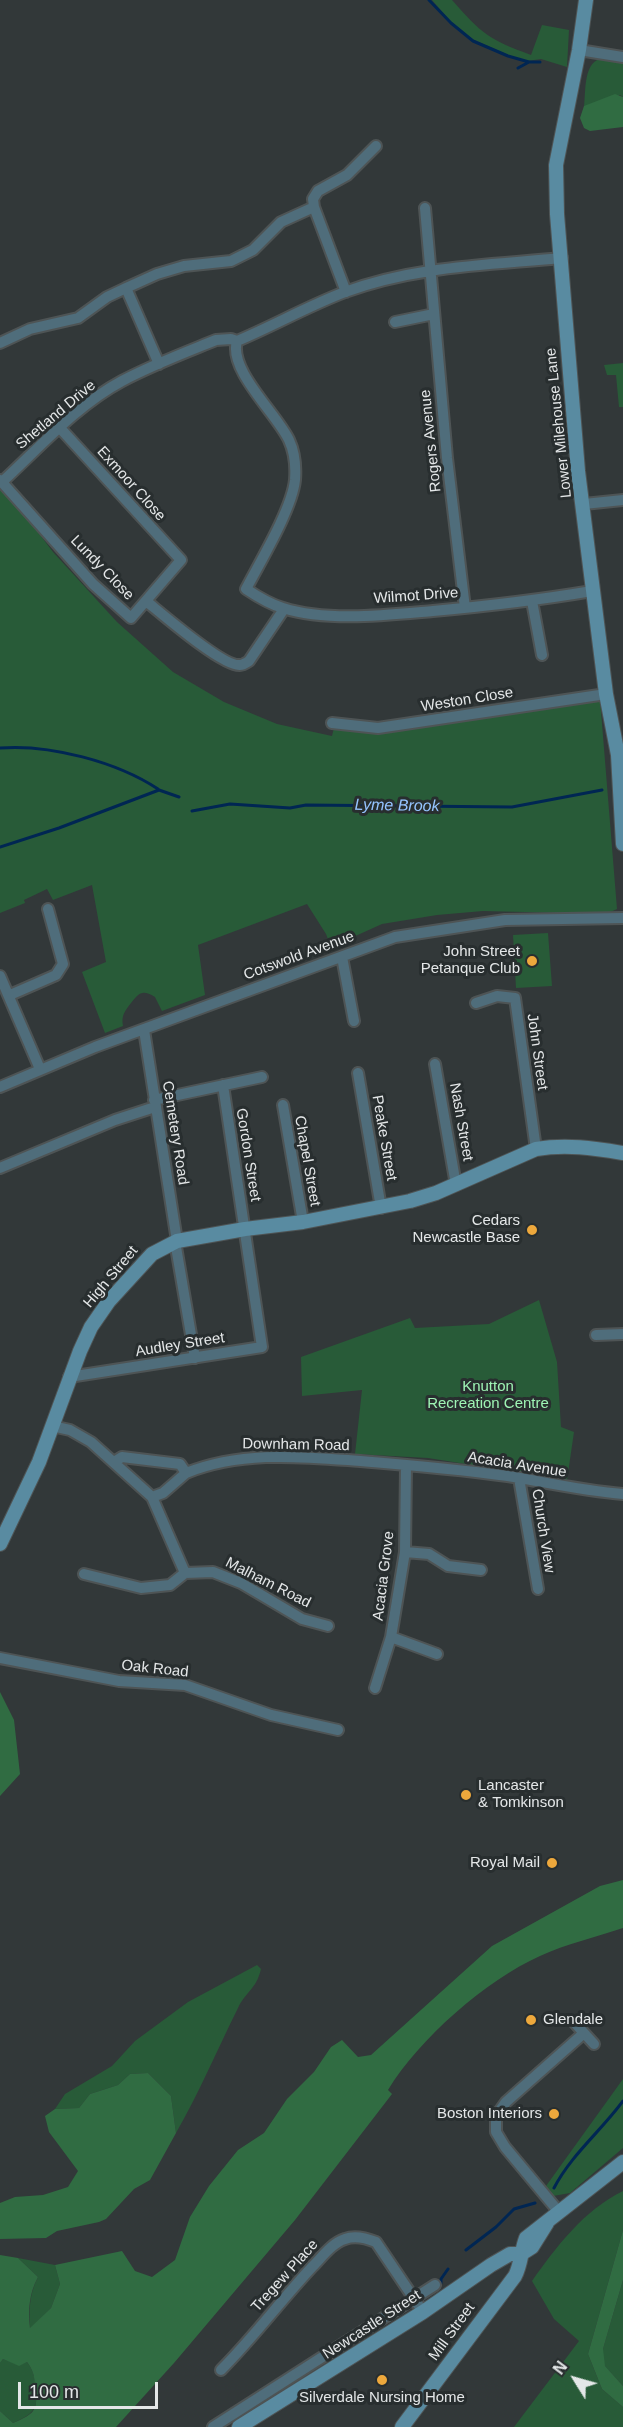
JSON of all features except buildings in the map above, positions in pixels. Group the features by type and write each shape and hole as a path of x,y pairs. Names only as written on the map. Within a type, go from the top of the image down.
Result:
{"main road":[{"name":"Lower Milehouse Lane","path":"586,0 579,50 556,165 576,447 592,591 619,767 623,844"},
{"path":"536,1149 573,1146 623,1153"},
{"name":"High Street","path":"0,1544 39,1462 69,1377 91,1327 109,1301 152,1254 176,1241 303,1222 381,1208 427,1196 536,1149"},
{"path":"521,2254 532,2247 547,2223 559,2212 623,2162"},
{"name":"Newcastle Street","path":"238,2422 423,2312 510,2254 521,2254"},
{"name":"Mill Street","path":"402,2427 515,2276 520,2267 521,2254"}],"street":[{"path":"579,50 623,57"},
{"path":"346,292 313,199 318,190 347,175 376,146"},
{"path":"0,343 30,329 78,318 108,297 157,274 184,266 231,261 253,250 281,222 314,207"},
{"name":"Rogers Avenue","path":"425,208 465,608"},
{"path":"237,342 346,292 431,270 465,265 562,258"},
{"path":"126,288 159,364"},
{"path":"395,322 434,314"},
{"name":"Shetland Drive","path":"1,481 60,428 122,381 216,340 231,339 237,342"},
{"name":"Wilmot Drive","path":"237,342 235,353 239,366 284,429 294,455 295,479 290,501 246,589 264,601 284,609 306,613 356,615 391,615 465,608 532,601 592,591"},
{"name":"Exmoor Close","path":"60,428 181,560"},
{"name":"Lundy Close","path":"1,481 93,584 131,618 181,560"},
{"path":"584,504 623,500"},
{"path":"146,601 201,645 230,663 240,665 249,661 284,609"},
{"path":"532,601 542,655"},
{"name":"Weston Close","path":"332,723 378,728 606,694"},
{"path":"10,996 56,975 63,964 48,909"},
{"name":"Cotswold Avenue","path":"0,1087 40,1069 395,937 505,920 623,918"},
{"path":"342,957 354,1021"},
{"path":"0,976 40,1069"},
{"name":"John Street","path":"476,1003 497,996 515,998 536,1149"},
{"name":"Cemetery Road","path":"144,1030 195,1358"},
{"name":"Nash Street","path":"435,1064 456,1185"},
{"name":"Peake Street","path":"358,1073 381,1208"},
{"path":"0,1168 154,1103 262,1077"},
{"name":"Gordon Street","path":"223,1085 257,1315"},
{"name":"Chapel Street","path":"283,1105 303,1222"},
{"name":"Audley Street","path":"69,1377 262,1347 257,1315"},
{"path":"596,1335 623,1334"},
{"path":"52,1425 91,1442 152,1497 185,1573 170,1585 141,1588 84,1574"},
{"path":"114,1462 122,1457 180,1464 186,1473"},
{"name":"Downham Road","path":"152,1497 163,1493 186,1473 218,1462 244,1457 319,1458 406,1465"},
{"name":"Acacia Avenue","path":"406,1465 519,1478 580,1490 623,1494"},
{"name":"Acacia Grove","path":"375,1688 391,1637 405,1552 406,1465"},
{"name":"Church View","path":"519,1478 538,1589"},
{"path":"405,1552 429,1554 448,1566 481,1570"},
{"name":"Malham Road","path":"185,1573 213,1572 241,1583 302,1619 328,1626"},
{"path":"391,1637 437,1654"},
{"name":"Oak Road","path":"0,1658 119,1681 185,1685 271,1715 338,1730"},
{"path":"573,2021 594,2044"},
{"path":"559,2212 505,2147 496,2132 496,2116 506,2102 584,2033"},
{"name":"Tregew Place","path":"221,2370 278,2304 332,2247 345,2239 363,2237 376,2242 423,2312"},
{"name":"Newcastle Street","path":"213,2427 238,2422 435,2285"}],"green space":[{"path":"432,0 452,0 471,21 495,40 531,55 542,25 569,30 567,67 541,59 527,61 515,58 472,39 451,22"},
{"path":"604,58 623,61 623,97 620,95 584,107 589,70 597,60"},
{"path":"615,94 623,97 623,127 590,131 584,128 580,118 584,106"},
{"path":"623,363 623,407 619,407 616,375 607,375 604,365"},
{"path":"0,488 19,507 53,552 117,622 173,672 224,702 277,724 332,736 334,728 600,699 617,909 606,914 483,911 437,915 382,924 331,947 326,934 307,904 198,945 205,995 162,1011 155,997 141,993 125,1011 123,1026 105,1033 82,972 106,962 92,885 53,900 47,889 24,900 25,903 0,913"},
{"name":"John Street Petanque Club","path":"548,933 552,986 516,988 513,935"},
{"name":"Knutton Recreation Centre","path":"539,1300 557,1362 561,1427 574,1432 567,1480 428,1458 355,1454 362,1390 302,1396 301,1357 410,1318 415,1328 489,1324"},
{"path":"0,1692 14,1720 20,1774 0,1796"},
{"path":"623,1880 623,1928 560,1948 519,1967 476,1995 417,2051 388,2090 392,2094 295,2220 174,2363 116,2427 0,2427 0,2411 13,2423 31,2413 36,2400 34,2375 27,2362 19,2366 3,2359 0,2363 0,2255 18,2258 38,2277 30,2302 30,2328 51,2308 60,2284 55,2265 122,2251 135,2271 152,2277 175,2260 190,2217 209,2186 238,2150 264,2133 287,2099 314,2072 331,2047 342,2040 358,2057 371,2055 492,1946 600,1886"},
{"path":"257,1965 261,1969 256,1982 238,2008 176,2133 171,2096 148,2073 130,2074 118,2085 90,2094 79,2108 55,2109 65,2094 112,2066 135,2041 188,2002"},
{"path":"148,2073 171,2096 176,2133 150,2180 134,2189 106,2219 99,2222 57,2231 46,2238 0,2239 0,2203 15,2197 43,2195 68,2187 78,2171 49,2132 45,2116 55,2109 79,2108 90,2094 118,2085 130,2074"},
{"path":"623,2079 623,2148 570,2193 553,2196 546,2186"},
{"path":"623,2191 623,2230 588,2354 602,2389 623,2407 623,2427 514,2427 579,2341 554,2319 532,2281 551,2255 583,2219"},
{"path":"623,2230 623,2280 603,2349 605,2366 623,2386 623,2407 602,2389 588,2354"},
{"path":"18,2258 55,2265 60,2284 51,2308 30,2329 30,2302 38,2277"},
{"path":"623,2280 623,2386 603,2364 603,2349"},
{"path":"3,2359 19,2365 27,2362 36,2388 37,2395 33,2410 13,2423 0,2411 0,2363"}],"waterway":[{"path":"429,0 451,23 473,41 508,56 529,62 540,62"},
{"name":"Lyme Brook","path":"518,68 529,62"},
{"path":"0,748 40,749 82,757 123,771 158,789"},
{"name":"Lyme Brook","path":"0,847 59,828 159,790 179,797"},
{"name":"Lyme Brook","path":"192,811 230,804 290,808 306,805 512,807 602,790"},
{"path":"554,2188 569,2165 623,2101"},
{"path":"466,2250 496,2227 514,2209 535,2203"},
{"path":"441,2283 448,2269"}],"place":[{"name":"John Street Petanque Club","path":"532,961"},
{"name":"Cedars Newcastle Base","path":"532,1230"},
{"name":"Lancaster & Tomkinson","path":"466,1795"},
{"name":"Royal Mail","path":"552,1863"},
{"name":"Glendale","path":"531,2020"},
{"name":"Boston Interiors","path":"554,2114"},
{"name":"Silverdale Nursing Home","path":"382,2380"}]}
